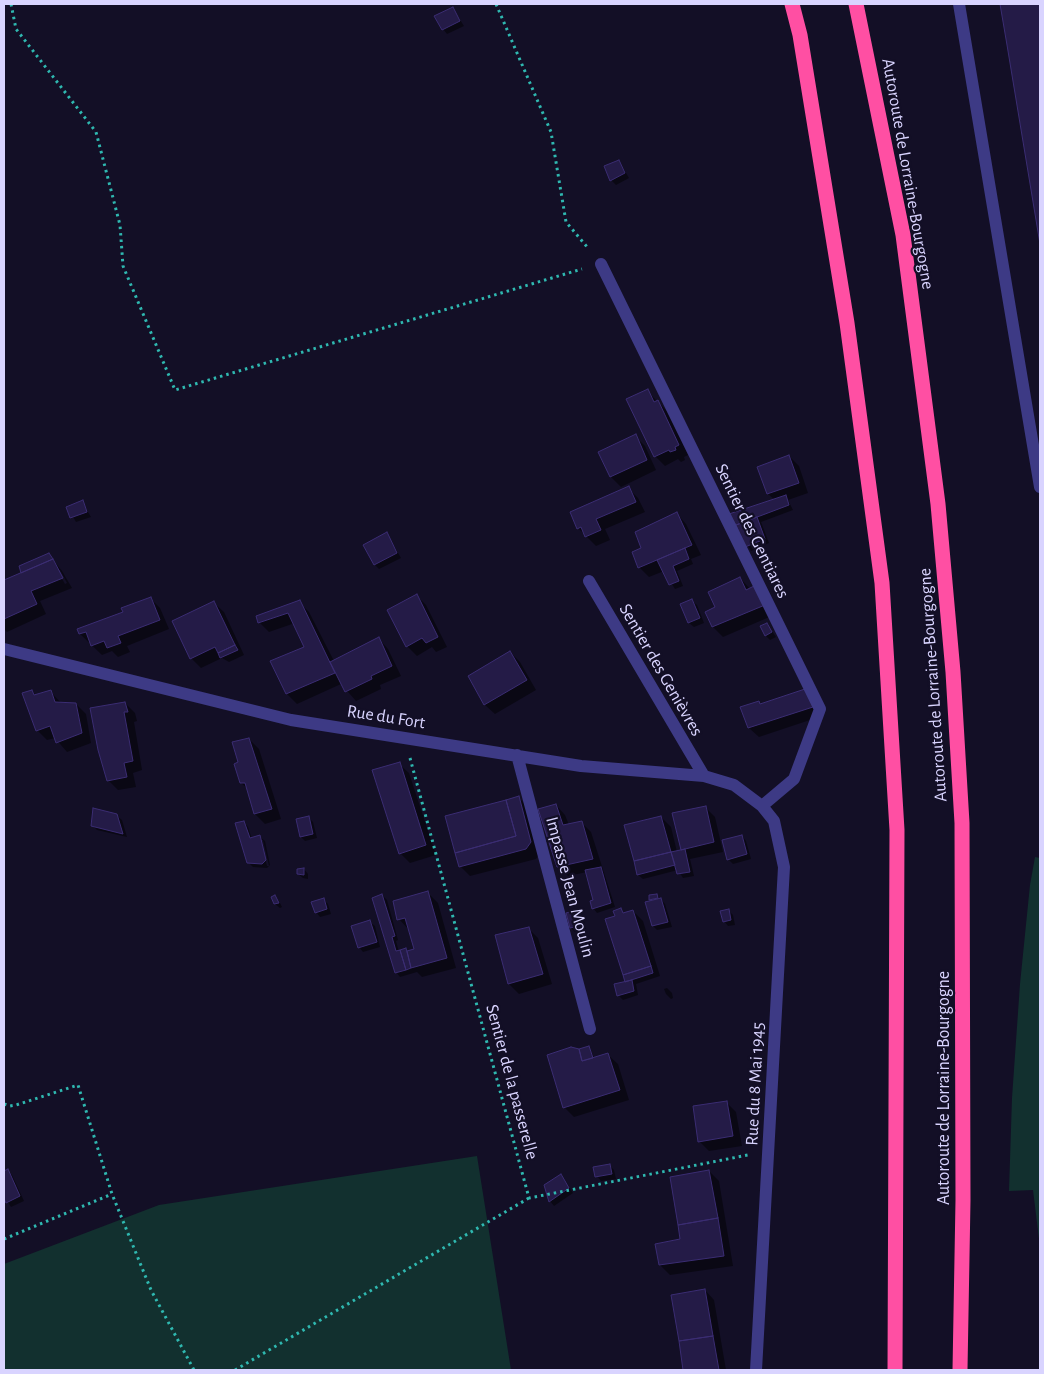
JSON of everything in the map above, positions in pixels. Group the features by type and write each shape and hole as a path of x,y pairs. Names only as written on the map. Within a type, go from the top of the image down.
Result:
{"highway":[{"path":"792,4 800,35 846,323 882,583 897,830 895,1370"},
{"name":"Autoroute de Lorraine-Bourgogne","path":"856,4 903,235 938,504 954,672 962,823 963,1200 960,1370"}],"street":[{"path":"959,4 1040,487"},
{"name":"Sentier des Gentiares","path":"601,264 820,709 794,779 762,806"},
{"name":"Sentier des Genièvres","path":"589,581 704,776"},
{"name":"Rue du Fort","path":"4,649 291,720 581,766 704,776 734,785 762,806"},
{"name":"Impasse Jean Moulin","path":"517,755 590,1029"},
{"name":"Rue du 8 Mai 1945","path":"756,1370 784,867 774,821 762,806"}],"path":[{"path":"10,4 16,29 96,132 120,225 123,266 175,390 601,264 566,222 551,132 496,4"},
{"name":"Sentier de la passerelle","path":"405,738 529,1198"},
{"path":"4,1104 16,1105 78,1085 112,1194 151,1290 194,1370"},
{"path":"235,1370 529,1198 769,1151"},
{"path":"4,1239 112,1194"}],"green space":[{"path":"1035,857 1040,858 1040,1247 1033,1190 1009,1191 1012,1098 1020,984 1030,885"},
{"path":"477,1156 511,1370 4,1370 4,1264 159,1205"}],"building":[{"path":"1000,4 1040,4 1040,244 1007,45"},
{"path":"453,7 460,21 442,30 434,16"},
{"path":"619,160 625,173 610,181 604,166"},
{"path":"648,389 654,402 658,400 679,445 675,447 676,450 670,452 669,450 654,457 626,399"},
{"path":"636,434 647,460 610,477 598,452"},
{"path":"789,455 799,483 767,494 757,467"},
{"path":"629,486 636,502 596,519 601,530 585,537 581,527 577,529 570,512"},
{"path":"786,495 789,505 736,525 729,514"},
{"path":"83,500 87,512 70,518 66,507"},
{"path":"677,512 692,545 638,568 632,552 641,548 635,532"},
{"path":"757,517 765,539 745,547 736,525"},
{"path":"387,532 397,553 374,565 363,545"},
{"path":"685,548 689,559 673,566 679,581 669,585 657,560"},
{"path":"49,553 53,559 21,573 19,566"},
{"path":"53,559 63,578 31,591 37,604 4,619 4,580"},
{"path":"740,577 746,590 756,585 765,605 712,627 705,612 715,607 708,592"},
{"path":"417,594 438,637 426,643 422,638 406,647 387,610"},
{"path":"151,597 160,620 118,636 121,643 107,648 104,641 91,646 86,632 79,634 77,629 123,612 121,608"},
{"path":"692,599 700,618 688,623 680,604"},
{"path":"300,600 335,673 286,694 270,661 304,647 288,613 258,623 256,616"},
{"path":"214,601 235,645 218,653 215,647 190,659 172,621"},
{"path":"767,623 772,632 765,636 760,626"},
{"path":"379,637 392,666 371,676 372,679 345,692 330,662"},
{"path":"235,645 238,650 220,658 218,653"},
{"path":"510,651 527,680 484,705 468,676"},
{"path":"805,689 813,707 748,728 740,707 759,701 760,704"},
{"path":"32,690 34,695 51,690 55,702 76,703 82,733 56,743 50,726 36,731 22,693"},
{"path":"125,702 128,712 124,712 133,761 124,763 127,777 107,781 98,750 90,708"},
{"path":"249,738 272,809 254,814 245,783 240,783 234,764 238,762 232,742"},
{"path":"400,762 426,845 399,854 372,770"},
{"path":"519,796 531,842 526,849 459,867 455,853 516,836 506,800"},
{"path":"506,800 516,836 455,853 445,816"},
{"path":"556,804 563,825 582,821 593,859 557,867 538,809"},
{"path":"706,806 714,842 681,850 672,813"},
{"path":"93,808 117,814 123,834 91,826"},
{"path":"309,816 313,834 300,837 296,819"},
{"path":"661,816 671,852 634,861 624,825"},
{"path":"244,821 250,838 260,835 266,860 262,864 247,863 235,823"},
{"path":"742,835 747,854 727,860 722,840"},
{"path":"685,849 690,872 677,874 671,852"},
{"path":"671,852 675,865 637,875 634,861"},
{"path":"601,867 611,903 592,909 590,901 593,900 585,870"},
{"path":"304,868 304,875 297,874 297,869"},
{"path":"428,891 447,958 411,968 407,951 414,949 405,918 397,920 393,901"},
{"path":"382,894 395,936 392,937 396,951 400,950 406,970 395,973 372,898"},
{"path":"657,894 658,898 649,900 649,895"},
{"path":"275,895 279,903 274,904 271,897"},
{"path":"324,898 327,909 315,913 311,902"},
{"path":"661,898 668,922 652,926 645,902"},
{"path":"621,908 623,913 633,910 651,966 623,975 605,919 615,916 613,911"},
{"path":"729,909 731,920 723,922 720,911"},
{"path":"578,910 583,925 570,928 566,913"},
{"path":"370,920 377,942 358,948 351,926"},
{"path":"529,927 543,974 508,984 495,935"},
{"path":"406,948 411,968 406,970 400,950"},
{"path":"651,966 653,973 625,982 623,975"},
{"path":"632,980 634,991 617,996 614,984"},
{"path":"589,1046 593,1058 582,1061 579,1049"},
{"path":"571,1047 579,1049 582,1061 608,1053 620,1090 563,1108 547,1055"},
{"path":"727,1101 733,1136 698,1142 693,1106"},
{"path":"610,1164 612,1174 595,1177 593,1167"},
{"path":"8,1169 20,1196 6,1203 4,1199 4,1171"},
{"path":"709,1170 718,1218 678,1225 670,1177"},
{"path":"561,1174 569,1188 549,1202 544,1185"},
{"path":"718,1218 724,1256 659,1265 655,1244 680,1239 678,1225"},
{"path":"705,1289 713,1336 679,1341 671,1295"},
{"path":"713,1336 719,1370 683,1370 679,1341"}]}
